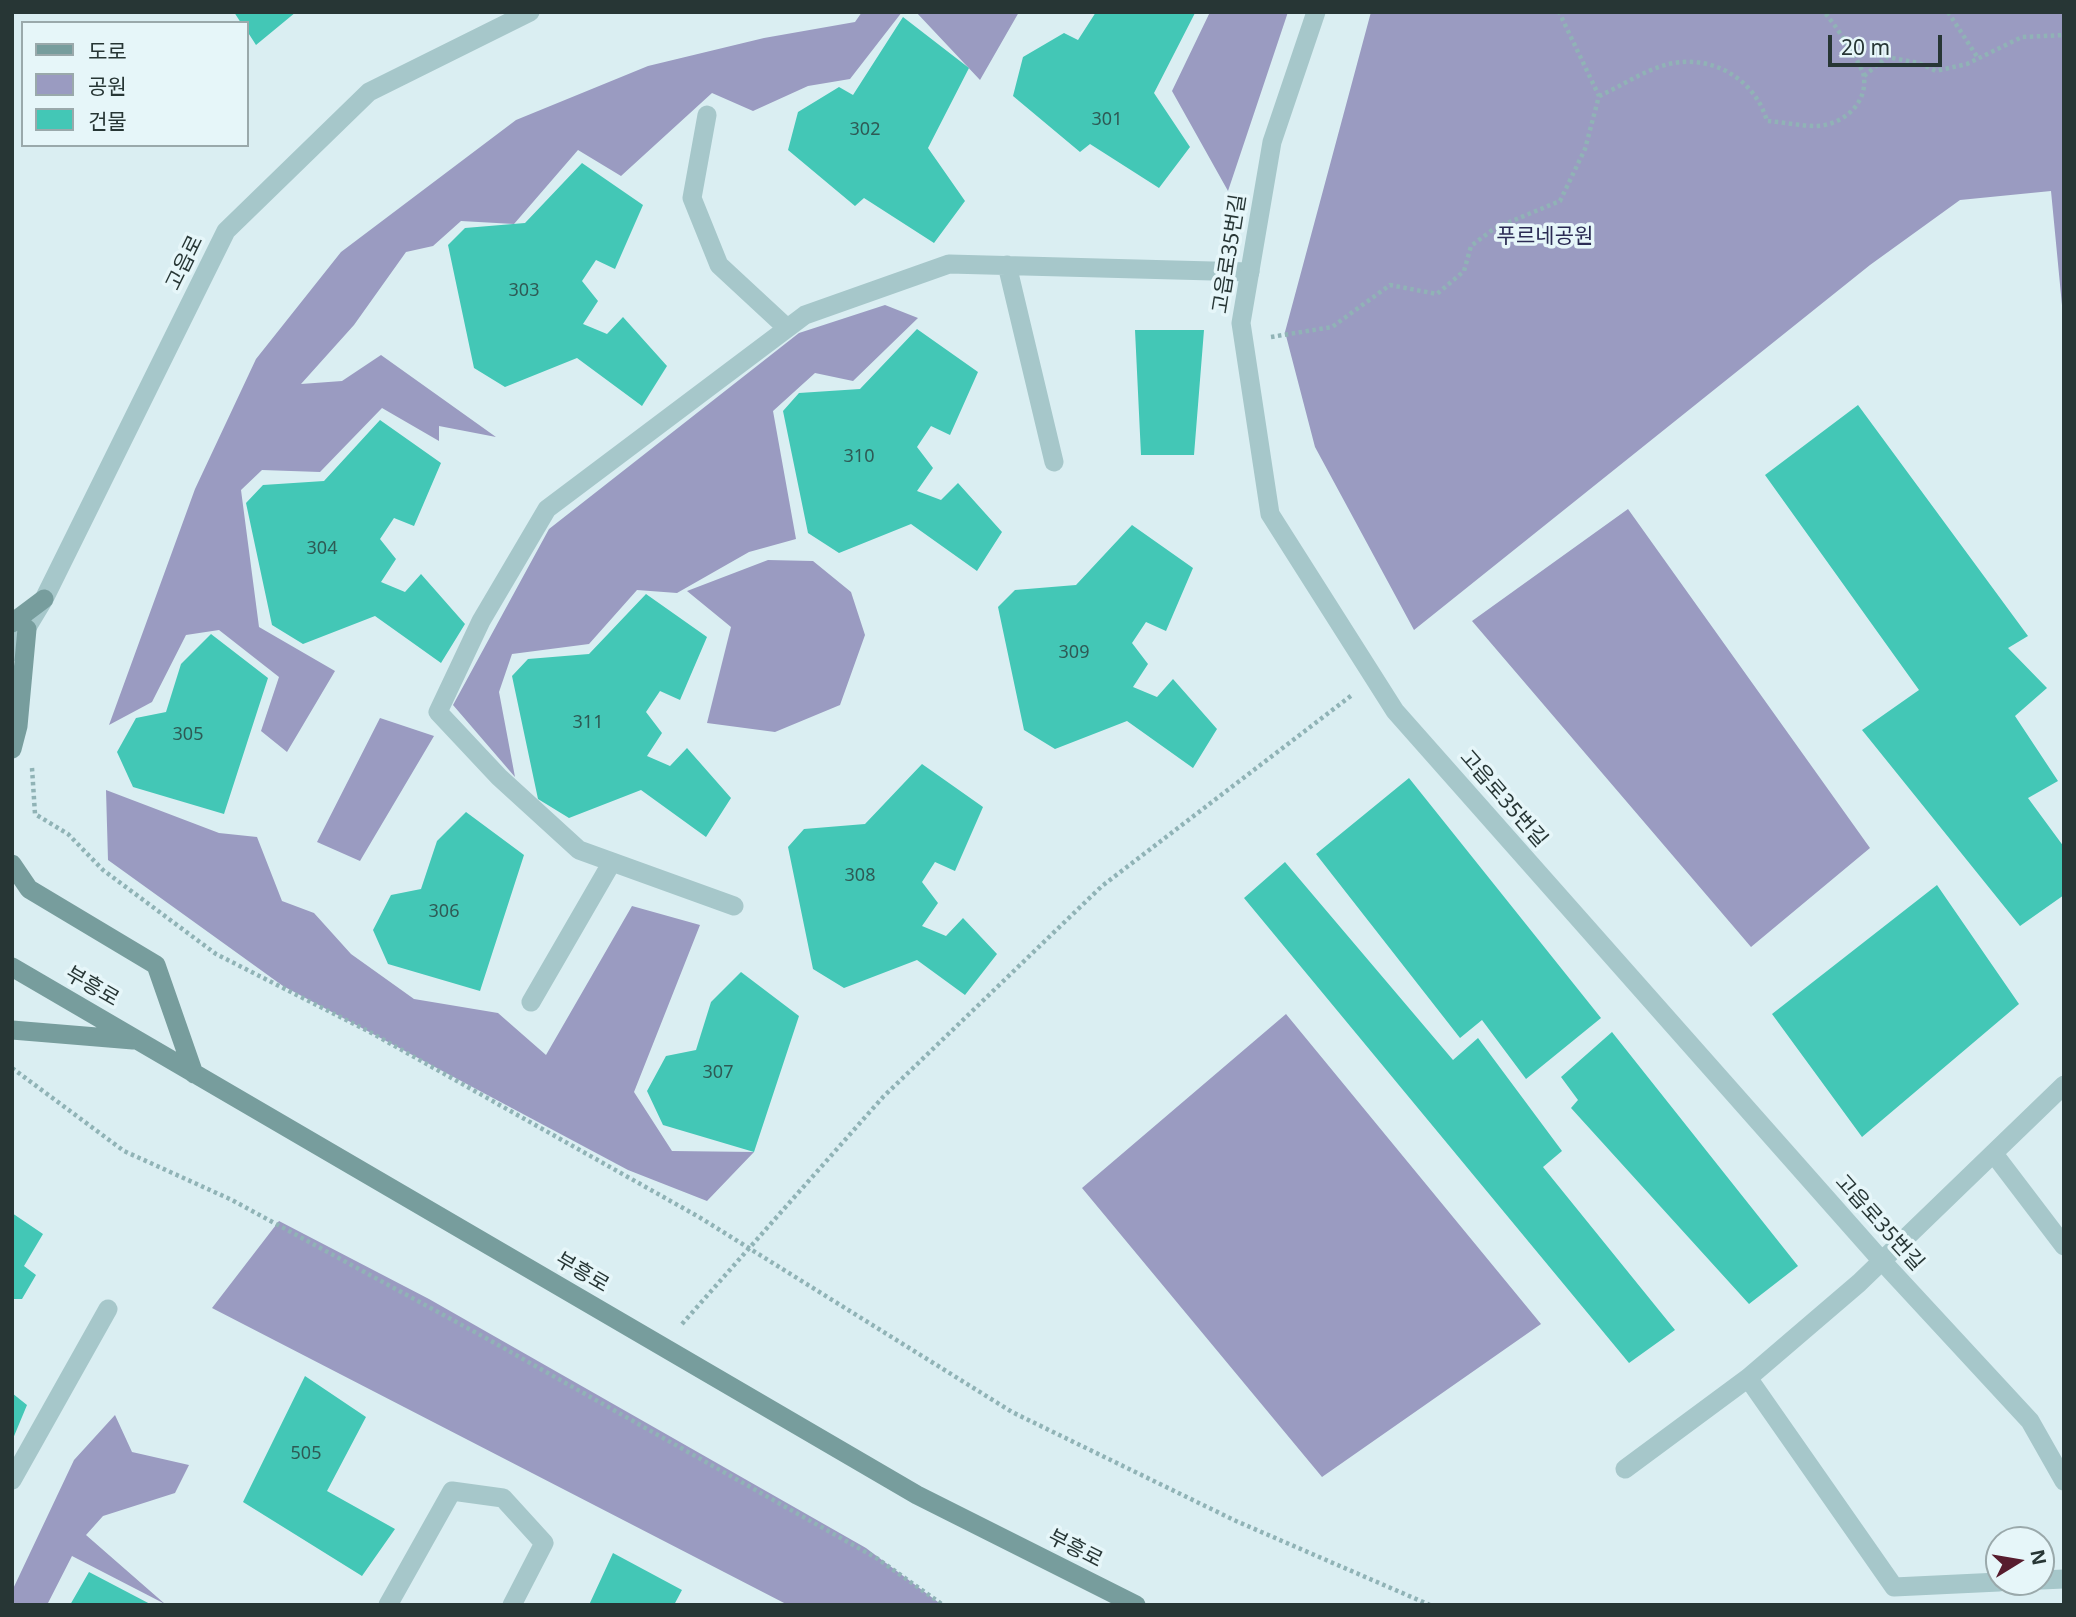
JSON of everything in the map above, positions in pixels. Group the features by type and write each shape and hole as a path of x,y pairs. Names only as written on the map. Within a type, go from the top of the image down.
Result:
{"main road":[{"path":"12,749 18,726 20,626"},
{"path":"12,864 29,889 156,965 194,1074"},
{"name":"부흥로","path":"12,967 917,1494 1136,1605"},
{"path":"12,1030 138,1041"}],"street":[{"name":"고읍로","path":"12,652 20,626 44,599 226,230 369,92 530,12"},
{"name":"고읍로35번길","path":"1316,12 1272,142 1241,323 1270,513 1395,711 1881,1260 2030,1421 2064,1481"},
{"path":"707,115 692,198 719,265 787,328"},
{"path":"734,906 579,850 499,777 438,712 481,621 547,509 805,315 949,264 1250,272"},
{"path":"1007,265 1054,462"},
{"path":"531,1002 612,862"},
{"path":"1625,1469 1748,1378 1859,1283 2064,1085"},
{"path":"1994,1154 2064,1245"},
{"path":"12,1480 108,1309"},
{"path":"1748,1378 1894,1587 1985,1583"},
{"path":"388,1605 452,1491 503,1498 544,1543 512,1605"}],"path":[{"path":"1243,340 1286,336 1332,327 1390,285 1437,293 1464,271 1471,246 1495,228 1560,201 1585,149 1599,96 1559,12"},
{"path":"1599,96 1648,71 1693,60 1745,81 1762,103 1767,121 1818,126 1847,117 1861,97 1864,76 1824,12"},
{"path":"1948,12 1979,58"},
{"path":"1864,76 1887,57 1919,63 1936,71 1967,64 2022,37 2064,35"},
{"path":"663,1346 883,1097 1102,886 1375,679"},
{"path":"35,814 68,834 103,870 216,954 368,1031 750,1248 1012,1412 1236,1521 1430,1605"},
{"path":"12,1068 124,1152 232,1200 484,1337 878,1559 943,1605"}],"green space":[{"path":"862,12 902,12 850,79 808,86 753,111 712,93 621,176 578,150 514,224 461,221 433,246 406,252 354,325 301,384 342,381 381,355 496,437 439,426 439,441 382,408 320,472 262,470 241,490 259,627 335,671 287,752 261,731 279,677 219,630 186,635 152,702 109,725 195,489 256,359 341,252 516,120 648,66 764,38 855,22"},
{"path":"916,12 1019,12 980,80"},
{"path":"1210,12 1288,12 1228,191 1172,91"},
{"name":"푸르네공원","path":"1371,12 2064,12 2064,326 2051,191 1960,200 1870,265 1414,630 1315,447 1285,332"},
{"path":"885,305 918,318 853,381 815,373 773,411 796,539 749,552 677,593 637,590 589,644 512,654 499,692 515,777 453,705 549,529 799,333"},
{"path":"1628,509 1870,848 1751,947 1472,621"},
{"path":"768,560 813,561 851,592 865,635 840,705 775,732 707,723 731,627 687,591"},
{"path":"380,718 434,736 360,861 317,842"},
{"path":"106,790 219,833 257,837 282,901 314,913 351,954 414,999 498,1013 546,1055 632,906 700,925 634,1092 672,1151 754,1152 707,1201 628,1170 283,986 108,860"},
{"path":"1286,1014 1541,1324 1322,1477 1082,1188"},
{"path":"279,1221 429,1299 866,1548 942,1605 788,1605 212,1308"},
{"path":"115,1415 132,1452 189,1465 175,1493 103,1516 86,1535 165,1604 72,1556 47,1605 12,1605 12,1591 74,1460"}],"building":[{"path":"234,12 296,12 256,45 248,33 248,21 240,21"},
{"path":"1096,12 1195,13 1154,93 1190,147 1159,188 1090,144 1080,152 1013,96 1023,57 1064,33 1078,40"},
{"path":"903,17 969,68 928,148 965,201 934,243 864,198 855,206 788,150 798,112 839,87 853,95"},
{"path":"582,163 643,205 615,269 596,260 582,281 598,301 583,324 607,334 623,317 667,366 642,406 577,358 505,387 474,368 448,245 465,228 525,223"},
{"path":"917,329 978,372 950,435 931,426 917,447 933,468 917,491 941,500 958,483 1002,532 977,571 911,524 839,553 808,533 783,411 799,393 860,389"},
{"path":"1135,330 1204,330 1194,455 1141,455"},
{"path":"1858,405 2028,636 2008,648 2047,688 2015,716 2058,781 2028,798 2064,847 2064,895 2020,926 1862,730 1919,690 1765,475"},
{"path":"380,420 441,463 414,526 394,518 380,539 396,559 381,582 405,592 421,574 465,624 441,663 375,616 303,644 272,625 246,503 263,485 324,481"},
{"path":"1132,525 1193,568 1166,631 1146,622 1132,643 1148,664 1133,687 1157,697 1173,679 1217,729 1193,768 1127,721 1055,749 1024,730 998,607 1015,590 1076,585"},
{"path":"646,594 707,637 680,700 660,691 646,712 662,733 647,756 670,766 687,748 731,798 706,837 641,790 569,818 538,799 512,676 528,659 589,654"},
{"path":"211,634 268,678 224,814 133,787 117,752 136,718 166,712 181,664"},
{"path":"922,764 983,807 955,871 935,862 922,882 938,903 922,926 946,936 963,918 997,954 965,995 917,960 844,988 813,969 788,847 804,829 865,824"},
{"path":"1409,778 1601,1018 1526,1079 1482,1020 1460,1038 1316,854"},
{"path":"466,812 524,855 480,991 388,964 373,930 391,895 421,889 437,841"},
{"path":"1285,862 1453,1060 1478,1038 1562,1151 1543,1167 1675,1330 1629,1363 1244,898"},
{"path":"1937,885 2019,1004 1862,1137 1772,1014"},
{"path":"741,972 799,1016 754,1152 663,1125 647,1091 666,1056 696,1050 711,1002"},
{"path":"1612,1032 1798,1266 1749,1304 1571,1108 1578,1100 1561,1077"},
{"path":"12,1213 43,1234 24,1266 36,1275 22,1299 12,1299"},
{"path":"305,1376 366,1417 327,1491 395,1529 362,1576 243,1502"},
{"path":"12,1393 27,1405 12,1441"},
{"path":"613,1553 682,1590 674,1605 589,1605"},
{"path":"89,1572 152,1605 70,1605"}]}
